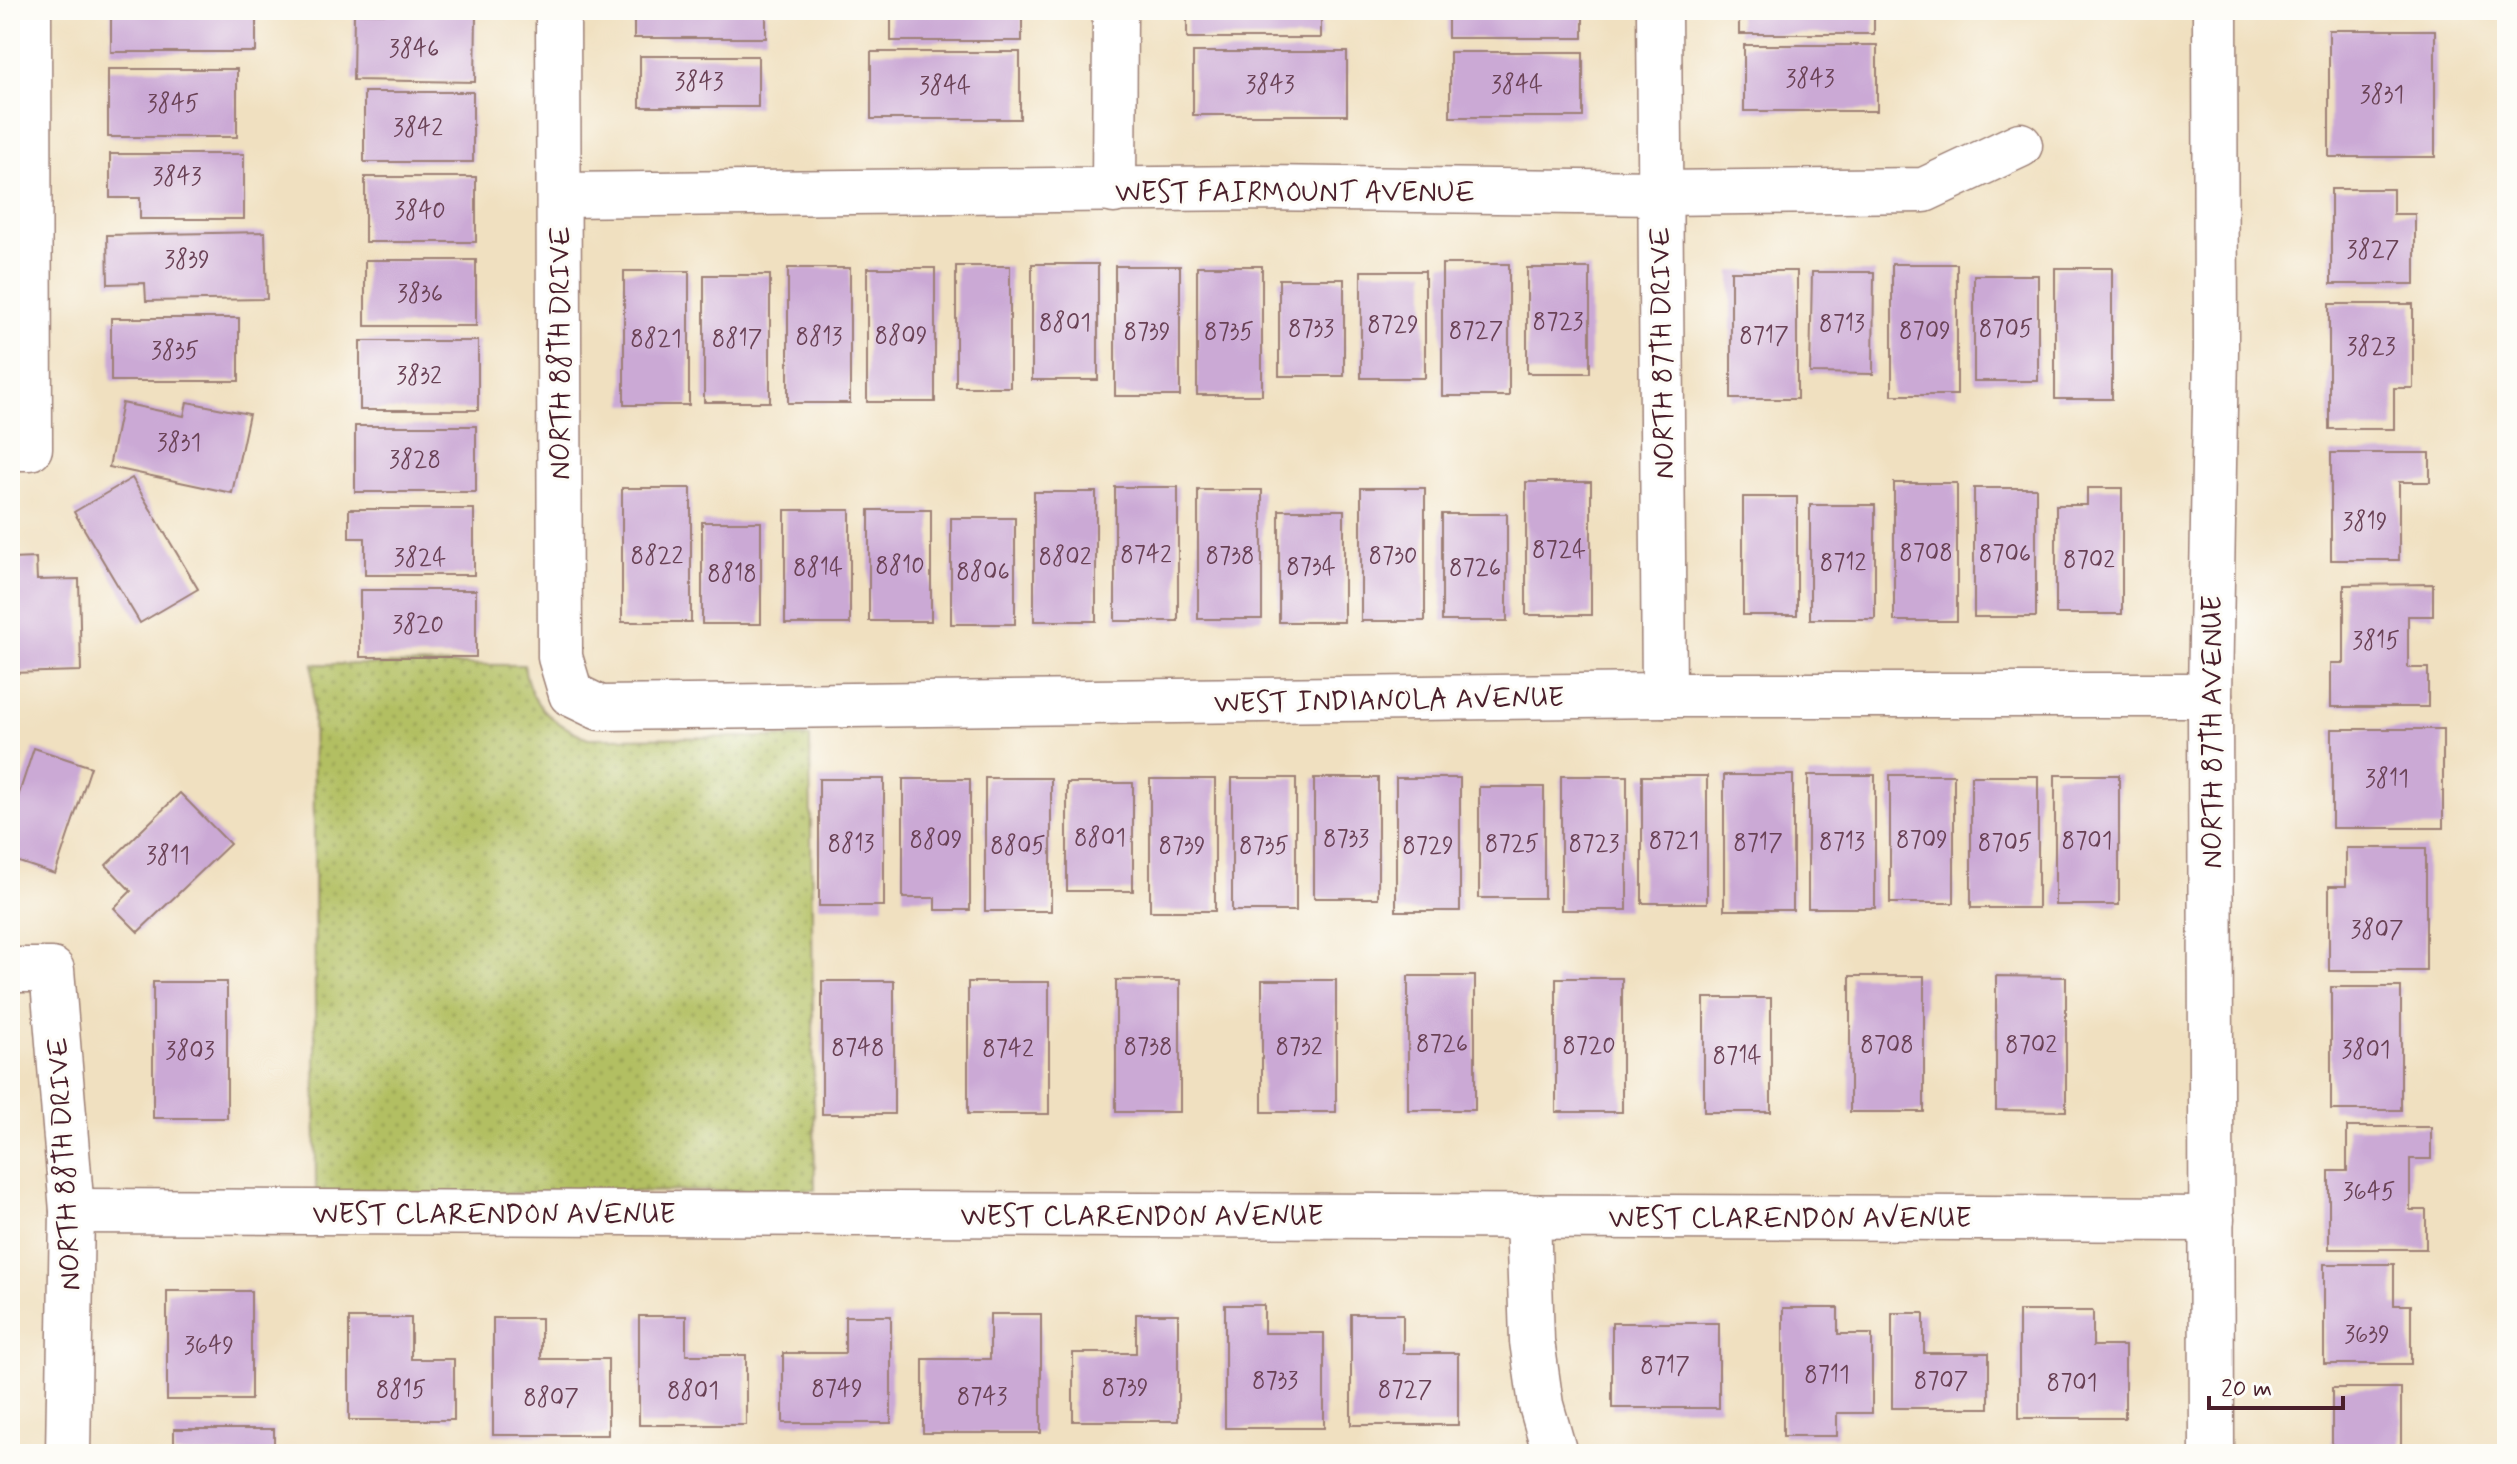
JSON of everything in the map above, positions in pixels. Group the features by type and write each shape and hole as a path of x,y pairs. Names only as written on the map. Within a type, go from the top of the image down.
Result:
{"street":[{"path":"20,448 29,10"},
{"name":"NORTH 88TH DRIVE","path":"558,10 560,657 571,694"},
{"path":"1114,191 1115,10"},
{"name":"NORTH 87TH DRIVE","path":"1659,10 1664,695"},
{"name":"NORTH 87TH AVENUE","path":"2212,1454 2210,695 2216,349 2215,10"},
{"name":"WEST FAIRMOUNT AVENUE","path":"559,195 1257,188 1659,193 1924,190 2020,145"},
{"name":"WEST INDIANOLA AVENUE","path":"571,694 600,708 1664,695 2210,695"},
{"name":"NORTH 88TH DRIVE","path":"31,970 72,1211 68,1454"},
{"name":"WEST CLARENDON AVENUE","path":"72,1211 2212,1219"},
{"path":"1528,1216 1532,1341 1541,1405 1555,1454"}],"green space":[{"path":"313,664 524,665 531,692 544,711 563,726 588,738 810,737 815,1190 316,1195"}],"building":[{"path":"111,10 256,10 256,52 111,52"},
{"path":"634,10 766,10 766,38 634,38"},
{"path":"891,10 1022,10 1022,41 891,41"},
{"path":"1187,10 1321,10 1321,38 1187,38"},
{"path":"1448,10 1583,10 1583,38 1448,38"},
{"path":"1739,10 1874,10 1874,34 1739,34"},
{"path":"1936,10 1999,10 1999,18 1936,18"},
{"path":"354,13 476,15 475,82 353,80"},
{"path":"2329,30 2435,30 2435,157 2329,157"},
{"path":"1744,45 1877,45 1877,111 1744,111"},
{"path":"871,52 1020,52 1020,119 871,119"},
{"path":"1193,52 1347,52 1347,115 1193,115"},
{"path":"1450,52 1583,52 1583,117 1450,117"},
{"path":"640,56 758,56 758,107 640,107"},
{"path":"108,69 237,69 237,137 108,137"},
{"path":"364,92 473,92 473,162 364,162"},
{"path":"110,154 244,154 244,219 140,219 140,198 110,198"},
{"path":"365,177 476,177 476,242 365,242"},
{"path":"2331,189 2393,189 2393,214 2415,214 2415,284 2331,284"},
{"path":"265,232 267,299 146,301 145,283 108,284 107,235"},
{"path":"365,260 476,260 476,326 365,326"},
{"path":"1032,264 1098,264 1098,380 1032,380"},
{"path":"1442,264 1509,264 1509,396 1442,396"},
{"path":"1892,264 1957,264 1957,395 1892,395"},
{"path":"956,266 1010,266 1010,387 956,387"},
{"path":"1115,266 1180,266 1180,396 1115,396"},
{"path":"1197,266 1262,266 1262,395 1197,395"},
{"path":"788,268 850,268 850,403 788,403"},
{"path":"867,268 935,268 935,402 867,402"},
{"path":"1527,268 1590,268 1590,373 1527,373"},
{"path":"2055,268 2112,268 2112,399 2055,399"},
{"path":"624,271 689,271 689,405 624,405"},
{"path":"1361,271 1425,271 1425,378 1361,378"},
{"path":"1731,271 1797,271 1797,399 1731,399"},
{"path":"1812,272 1874,272 1873,374 1810,373"},
{"path":"704,275 770,275 770,402 704,402"},
{"path":"1974,275 2038,275 2038,381 1974,381"},
{"path":"1279,279 1344,279 1344,376 1279,376"},
{"path":"2329,304 2413,304 2413,388 2394,388 2394,429 2329,429"},
{"path":"111,318 239,318 239,381 111,381"},
{"path":"360,341 478,341 478,410 360,410"},
{"path":"187,402 249,414 232,493 109,467 122,403 184,416"},
{"path":"355,426 476,426 476,492 355,492"},
{"path":"2331,453 2430,453 2430,482 2399,482 2399,560 2331,560"},
{"path":"132,478 198,589 140,623 74,512"},
{"path":"1526,482 1591,482 1591,615 1526,615"},
{"path":"1894,483 1957,483 1957,621 1894,621"},
{"path":"1115,487 1178,487 1178,621 1115,621"},
{"path":"622,488 691,488 691,622 622,622"},
{"path":"1361,488 1425,488 1425,621 1361,621"},
{"path":"1974,488 2036,488 2036,617 1974,617"},
{"path":"2087,488 2122,488 2122,614 2056,614 2056,505 2087,505"},
{"path":"1198,490 1262,490 1262,619 1198,619"},
{"path":"1034,492 1096,492 1096,621 1034,621"},
{"path":"1743,497 1797,497 1797,615 1743,615"},
{"path":"1810,505 1875,505 1875,619 1810,619"},
{"path":"349,509 474,509 474,575 365,575 365,538 349,538"},
{"path":"785,510 850,510 850,624 785,624"},
{"path":"869,510 931,510 931,621 869,621"},
{"path":"1279,510 1344,510 1344,622 1279,622"},
{"path":"1442,514 1507,514 1507,621 1442,621"},
{"path":"951,518 1015,518 1015,624 951,624"},
{"path":"702,522 761,522 761,624 702,624"},
{"path":"36,558 37,580 79,579 81,671 10,673 10,559"},
{"path":"2433,584 2433,616 2408,616 2408,668 2428,668 2428,707 2331,707 2331,663 2344,663 2344,585"},
{"path":"360,590 476,590 476,657 360,657"},
{"path":"2332,729 2443,729 2443,828 2332,828"},
{"path":"34,748 91,767 55,874 10,859 10,821"},
{"path":"1724,775 1793,775 1793,910 1724,910"},
{"path":"1808,775 1875,775 1875,908 1808,908"},
{"path":"1890,775 1954,775 1954,903 1890,903"},
{"path":"2055,775 2119,775 2119,905 2055,905"},
{"path":"1561,776 1627,776 1627,910 1561,910"},
{"path":"1642,776 1707,776 1707,903 1642,903"},
{"path":"1971,776 2038,776 2038,908 1971,908"},
{"path":"985,778 1051,778 1051,911 985,911"},
{"path":"1232,778 1296,778 1296,911 1232,911"},
{"path":"1314,778 1378,778 1378,898 1314,898"},
{"path":"1396,778 1460,778 1460,911 1396,911"},
{"path":"819,779 884,779 884,906 819,906"},
{"path":"903,779 970,779 970,910 935,910 935,898 903,898"},
{"path":"1150,779 1215,779 1215,911 1150,911"},
{"path":"1067,783 1133,783 1133,891 1067,891"},
{"path":"1479,787 1544,787 1544,898 1479,898"},
{"path":"180,793 230,844 138,932 114,908 131,891 106,865"},
{"path":"2346,848 2426,848 2426,971 2329,971 2329,886 2346,886"},
{"path":"1408,976 1475,976 1475,1110 1408,1110"},
{"path":"1850,976 1924,976 1924,1112 1850,1112"},
{"path":"1996,976 2066,977 2066,1111 1996,1110"},
{"path":"1556,978 1622,978 1622,1112 1556,1112"},
{"path":"1116,980 1180,980 1180,1112 1116,1112"},
{"path":"1262,980 1336,980 1336,1112 1262,1112"},
{"path":"822,981 894,981 894,1114 822,1114"},
{"path":"153,982 227,982 227,1118 153,1118"},
{"path":"968,982 1049,982 1049,1114 968,1114"},
{"path":"2331,987 2401,987 2401,1110 2331,1110"},
{"path":"1704,998 1771,998 1771,1112 1704,1112"},
{"path":"2347,1127 2431,1127 2431,1159 2410,1159 2410,1210 2426,1210 2426,1249 2329,1249 2329,1171 2347,1171"},
{"path":"2324,1264 2394,1264 2394,1305 2411,1305 2411,1364 2324,1364"},
{"path":"167,1291 251,1291 251,1400 167,1400"},
{"path":"1225,1305 1264,1305 1264,1333 1324,1333 1324,1428 1225,1428"},
{"path":"1783,1308 1838,1308 1838,1334 1872,1334 1872,1413 1837,1413 1837,1436 1783,1436"},
{"path":"2019,1311 2093,1311 2093,1346 2125,1346 2125,1418 2019,1418"},
{"path":"1892,1313 1924,1313 1924,1353 1989,1353 1989,1408 1892,1408"},
{"path":"990,1314 1041,1314 1041,1433 923,1433 923,1359 990,1359"},
{"path":"1136,1314 1178,1314 1178,1421 1073,1421 1073,1353 1136,1353"},
{"path":"1351,1314 1403,1314 1403,1353 1458,1353 1458,1425 1351,1425"},
{"path":"639,1316 686,1316 686,1355 746,1355 746,1425 639,1425"},
{"path":"845,1316 891,1316 891,1423 783,1423 783,1353 845,1353"},
{"path":"349,1318 411,1318 411,1359 454,1359 454,1420 349,1420"},
{"path":"493,1318 541,1318 541,1359 608,1359 608,1435 493,1435"},
{"path":"1612,1323 1719,1323 1719,1408 1612,1408"},
{"path":"2332,1388 2401,1388 2401,1454 2332,1454"},
{"path":"174,1429 274,1429 274,1454 174,1454"}]}
